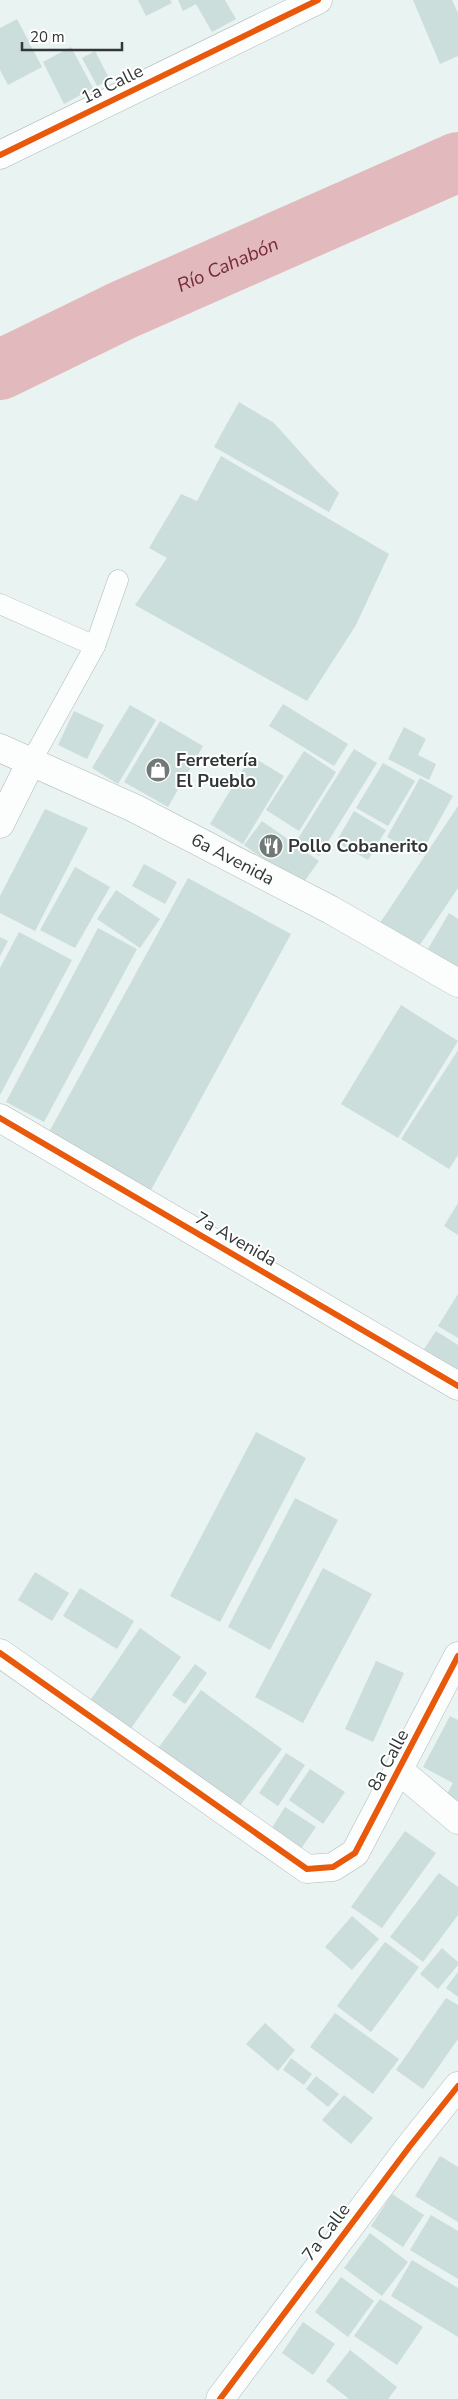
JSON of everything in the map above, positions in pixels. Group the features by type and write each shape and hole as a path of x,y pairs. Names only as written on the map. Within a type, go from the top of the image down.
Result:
{"street":[{"name":"1a Calle","path":"0,156 318,0"},
{"name":"6a Avenida","path":"0,748 32,760 134,808 323,906 458,983"},
{"path":"0,824 32,760"},
{"name":"7a Avenida","path":"0,1118 458,1386"},
{"name":"8a Calle","path":"0,1653 307,1869 333,1867 355,1853 400,1771 458,1656"},
{"path":"400,1771 458,1820"},
{"name":"7a Calle","path":"220,2399 404,2154 458,2086"}],"lane":[{"path":"32,760 95,646 118,580"},
{"path":"0,604 95,646"}],"building":[{"path":"138,0 170,0 172,3 146,16"},
{"path":"178,0 225,0 236,19 212,32 196,4 183,11"},
{"path":"413,0 452,0 458,13 458,56 440,64"},
{"path":"17,19 42,67 8,85 0,70 0,28"},
{"path":"71,47 93,88 64,104 43,62"},
{"path":"95,51 110,80 97,86 82,58"},
{"path":"239,402 274,423 339,493 329,512 214,447"},
{"path":"221,456 389,554 356,625 307,701 135,605 167,558 149,548 181,494 197,501"},
{"path":"283,704 348,744 334,766 269,726"},
{"path":"130,705 156,720 118,784 92,768"},
{"path":"74,711 104,725 87,759 58,745"},
{"path":"160,721 203,746 168,807 124,782"},
{"path":"404,727 426,739 418,755 436,764 429,780 388,759"},
{"path":"354,749 377,763 319,856 296,842"},
{"path":"304,751 336,772 299,831 266,810"},
{"path":"251,756 284,776 243,844 210,824"},
{"path":"383,763 415,781 388,826 356,808"},
{"path":"420,778 453,796 420,855 387,837"},
{"path":"458,806 458,888 415,952 378,926"},
{"path":"45,809 88,828 35,931 0,913 0,896"},
{"path":"354,811 386,830 368,860 336,842"},
{"path":"262,821 319,861 301,886 244,845"},
{"path":"144,864 177,882 165,904 132,886"},
{"path":"75,867 110,887 75,948 40,930"},
{"path":"188,878 291,934 151,1190 48,1134"},
{"path":"116,890 160,919 140,948 97,919"},
{"path":"449,913 458,919 458,974 425,954"},
{"path":"98,928 137,949 44,1122 6,1102"},
{"path":"19,932 72,960 0,1095 0,968"},
{"path":"0,937 8,941 0,956"},
{"path":"401,1005 458,1041 398,1138 341,1104"},
{"path":"458,1050 458,1155 449,1169 401,1139"},
{"path":"458,1203 458,1235 444,1226"},
{"path":"458,1294 458,1338 438,1326"},
{"path":"436,1331 458,1345 458,1373 417,1360"},
{"path":"256,1432 306,1458 220,1622 170,1596"},
{"path":"295,1498 338,1520 270,1650 228,1627"},
{"path":"323,1568 372,1594 303,1723 255,1697"},
{"path":"35,1572 69,1593 52,1621 18,1600"},
{"path":"80,1588 134,1621 117,1649 63,1616"},
{"path":"140,1628 181,1657 125,1737 85,1708"},
{"path":"376,1661 404,1673 373,1742 345,1729"},
{"path":"195,1664 207,1673 185,1704 172,1695"},
{"path":"201,1690 282,1749 237,1810 156,1751"},
{"path":"450,1716 458,1720 458,1800 447,1794 453,1783 423,1767"},
{"path":"286,1753 305,1765 278,1806 259,1793"},
{"path":"310,1769 345,1792 323,1824 289,1800"},
{"path":"285,1807 316,1827 298,1853 268,1834"},
{"path":"405,1831 436,1853 382,1928 351,1907"},
{"path":"439,1873 458,1887 458,1915 423,1962 390,1937"},
{"path":"352,1916 379,1939 352,1970 325,1947"},
{"path":"385,1942 419,1967 371,2032 337,2006"},
{"path":"442,1948 458,1962 458,1965 438,1989 420,1974"},
{"path":"458,1972 458,1997 446,1988"},
{"path":"446,1998 458,2005 458,2039 423,2089 396,2070"},
{"path":"335,2013 399,2059 373,2094 310,2047"},
{"path":"265,2023 295,2050 278,2071 246,2044"},
{"path":"291,2058 312,2074 304,2085 283,2070"},
{"path":"316,2076 339,2094 328,2107 306,2089"},
{"path":"344,2095 373,2118 351,2144 322,2120"},
{"path":"440,2156 458,2167 458,2222 415,2196"},
{"path":"392,2194 424,2215 403,2247 371,2226"},
{"path":"431,2215 458,2231 458,2279 410,2250"},
{"path":"370,2233 408,2262 382,2296 344,2268"},
{"path":"412,2260 458,2288 458,2337 391,2296"},
{"path":"341,2277 374,2301 348,2337 315,2312"},
{"path":"380,2299 423,2327 397,2365 354,2336"},
{"path":"303,2322 335,2344 313,2375 282,2353"},
{"path":"350,2350 397,2387 388,2399 349,2399 326,2381"}],"waterway":[{"name":"Río Cahabón","path":"0,370 123,310 458,162"}],"cycle path":[{"path":"0,155 318,0"},
{"path":"0,1118 458,1386"},
{"path":"0,1653 307,1869 333,1867 355,1853 458,1656"},
{"path":"220,2399 410,2146 458,2086"}],"place":[{"name":"Ferretería El Pueblo","path":"158,770"},
{"name":"Pollo Cobanerito","path":"271,846"}]}
